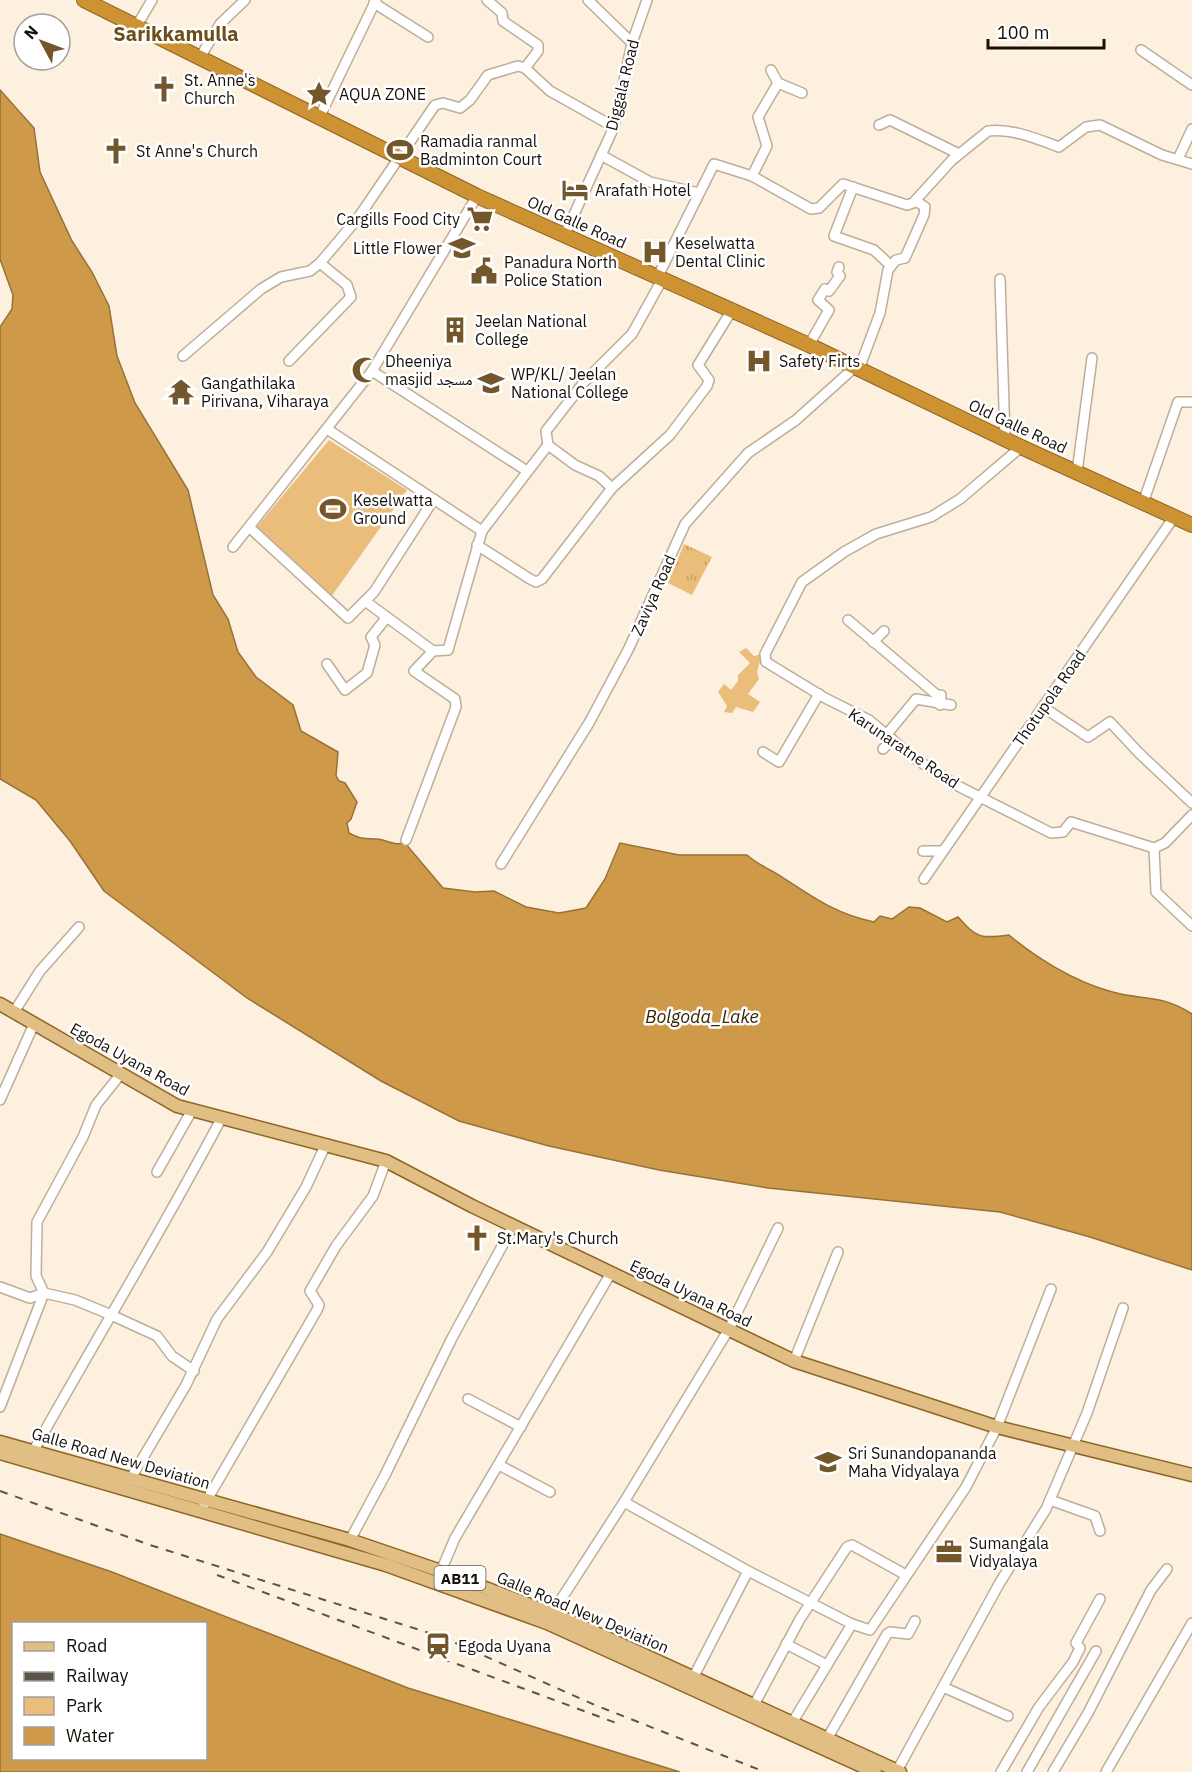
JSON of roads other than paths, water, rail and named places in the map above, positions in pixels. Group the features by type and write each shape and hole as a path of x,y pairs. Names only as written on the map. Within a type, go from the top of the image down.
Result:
{"highway":[{"name":"Old Galle Road","path":"84,0 477,196 809,345 1021,447 1192,525"}],"main road":[{"name":"Egoda Uyana Road","path":"0,1004 120,1075 191,1112 387,1161 513,1226 794,1360 997,1427 1192,1475"},
{"name":"Galle Road New Deviation","path":"0,1442 131,1478 204,1505 549,1618 693,1678 898,1771"},
{"name":"Galle Road New Deviation","path":"0,1453 350,1540 441,1570 549,1618 875,1772"}],"street":[{"path":"136,27 153,0"},
{"path":"199,59 220,24 245,0"},
{"path":"487,0 502,13 503,21 538,45 538,51 525,68"},
{"path":"588,0 632,44"},
{"name":"Diggala Road","path":"565,234 614,127 639,17 647,0"},
{"path":"319,118 375,2 428,37"},
{"path":"1141,50 1192,85"},
{"path":"183,356 261,289 281,277 310,271 320,263 358,218 435,105 443,104 460,108 470,100 488,75 504,68 518,66 525,68 550,91 614,127"},
{"path":"771,70 778,83 802,93"},
{"path":"752,176 767,146 758,117 778,83"},
{"path":"879,125 890,120 959,154"},
{"path":"612,488 599,476 575,465 548,445 546,431 585,381 632,333 714,164 752,176 811,209 819,208 843,184 907,205 916,201 959,154 988,131 1023,134 1059,147 1086,127 1100,125 1162,155 1192,164"},
{"path":"1178,159 1192,129"},
{"path":"601,155 650,182 699,193"},
{"path":"853,187 834,236 874,250 890,265"},
{"path":"233,547 372,370 477,196"},
{"path":"890,265 905,258 924,214 925,207 916,201"},
{"path":"289,361 351,297 347,285 320,263"},
{"path":"857,368 880,313 890,265"},
{"path":"809,345 829,309 818,300 825,289 829,291 834,287 840,276 837,272 840,267"},
{"path":"1000,279 1005,438"},
{"path":"477,545 536,582 542,579 612,488 670,435 706,386 709,380 698,365 732,310"},
{"path":"1077,472 1092,358"},
{"name":"Zaviya Road","path":"501,864 589,723 629,648 685,524 748,453 796,420 857,368"},
{"path":"372,370 527,471"},
{"path":"1143,503 1178,402 1192,402"},
{"path":"327,429 482,531"},
{"path":"365,601 434,651 448,650 482,531 548,445"},
{"name":"Karunaratne Road","path":"1021,447 960,499 932,517 876,534 844,552 802,582 765,654 766,662 868,720 914,758 958,786 1051,833 1063,832 1071,822 1154,848"},
{"path":"250,528 348,618 374,591 434,499"},
{"name":"Thotupola Road","path":"924,879 1174,517"},
{"path":"327,664 345,690 367,673 375,645 371,637 387,617"},
{"path":"848,620 937,695 940,700"},
{"path":"873,642 884,631"},
{"path":"406,840 456,707 455,699 414,671 434,651"},
{"path":"940,700 949,688"},
{"path":"763,752 779,762 819,694"},
{"path":"883,749 916,699 940,700 951,705"},
{"path":"1043,707 1088,737 1110,722 1192,803"},
{"path":"1192,817 1165,843 1154,848 1156,892 1192,926"},
{"path":"923,851 943,851"},
{"path":"14,1012 40,970 79,927"},
{"path":"0,1100 34,1024"},
{"path":"0,1407 44,1293 36,1276 37,1222 83,1137 96,1105 120,1075"},
{"path":"158,1172 191,1112"},
{"path":"34,1450 109,1314 157,1238 221,1119"},
{"path":"131,1478 194,1371 217,1319 267,1252 306,1187 326,1144"},
{"path":"204,1505 317,1310 319,1305 310,1291 336,1246 373,1196 387,1161"},
{"path":"350,1540 386,1475 452,1338 513,1226"},
{"path":"549,1618 624,1502 729,1329 778,1228"},
{"path":"794,1360 838,1252"},
{"path":"441,1570 455,1538 611,1273"},
{"path":"0,1287 30,1298 44,1293 75,1300 109,1314 157,1336 172,1356 194,1371"},
{"path":"624,1502 748,1571 852,1624 870,1630 958,1502 997,1427 1051,1290"},
{"path":"898,1771 999,1584 1050,1500 1074,1446 1123,1308"},
{"path":"468,1399 521,1427"},
{"path":"499,1465 549,1492"},
{"path":"1050,1500 1095,1516 1100,1531"},
{"path":"754,1705 786,1644 847,1547 852,1545 906,1575"},
{"path":"1053,1772 1088,1713 1151,1590 1167,1569"},
{"path":"693,1678 748,1571"},
{"path":"1001,1772 1039,1707 1073,1662 1080,1648 1076,1643 1100,1599"},
{"path":"827,1739 887,1634 890,1632 908,1634 915,1621"},
{"path":"1108,1771 1192,1623"},
{"path":"792,1723 852,1624"},
{"path":"786,1644 827,1665"},
{"path":"1027,1772 1096,1651"},
{"path":"943,1687 1008,1716"}],"water":[{"name":"Bolgoda_Lake","path":"0,90 34,128 40,172 72,241 92,272 109,306 117,356 135,403 188,490 213,595 228,619 238,652 256,677 293,705 301,731 338,752 336,776 339,781 345,783 357,802 351,819 347,823 349,833 357,837 397,844 405,843 443,888 475,892 494,891 526,907 559,913 586,908 605,879 620,843 679,855 747,855 815,898 848,915 874,922 880,916 892,919 909,907 920,908 947,922 958,917 975,933 985,937 1009,935 1043,960 1096,987 1120,994 1160,1000 1181,1007 1192,1014 1192,1270 1090,1237 1000,1212 768,1188 659,1170 549,1146 459,1121 381,1081 247,998 104,891 70,841 36,800 0,779 0,327 12,309 13,295 0,259"},
{"path":"0,1534 112,1572 408,1688 680,1772 0,1772"}],"railway":[{"path":"0,1491 150,1545 442,1637 595,1705 765,1772"},
{"path":"217,1575 619,1724"}],"place":[{"name":"St. Anne's Church","path":"164,89"},
{"name":"AQUA ZONE","path":"319,94"},
{"name":"Ramadia ranmal Badminton Court","path":"400,150"},
{"name":"St Anne's Church","path":"116,151"},
{"name":"Arafath Hotel","path":"575,190"},
{"name":"Cargills Food City","path":"480,219"},
{"name":"Little Flower","path":"462,248"},
{"name":"Keselwatta Dental Clinic","path":"655,252"},
{"name":"Panadura North Police Station","path":"484,271"},
{"name":"Jeelan National College","path":"455,330"},
{"name":"Safety Firts","path":"759,361"},
{"name":"Dheeniya masjid مسجد","path":"365,370"},
{"name":"WP/KL/ Jeelan National College","path":"491,383"},
{"name":"Gangathilaka Pirivana, Viharaya","path":"181,392"},
{"name":"Keselwatta Ground","path":"333,509"},
{"name":"St.Mary's Church","path":"477,1238"},
{"name":"Sri Sunandopananda Maha Vidyalaya","path":"828,1462"},
{"name":"Sumangala Vidyalaya","path":"949,1552"},
{"name":"Egoda Uyana","path":"438,1646"}],"district":[{"name":"Sarikkamulla","path":"176,33"}]}
